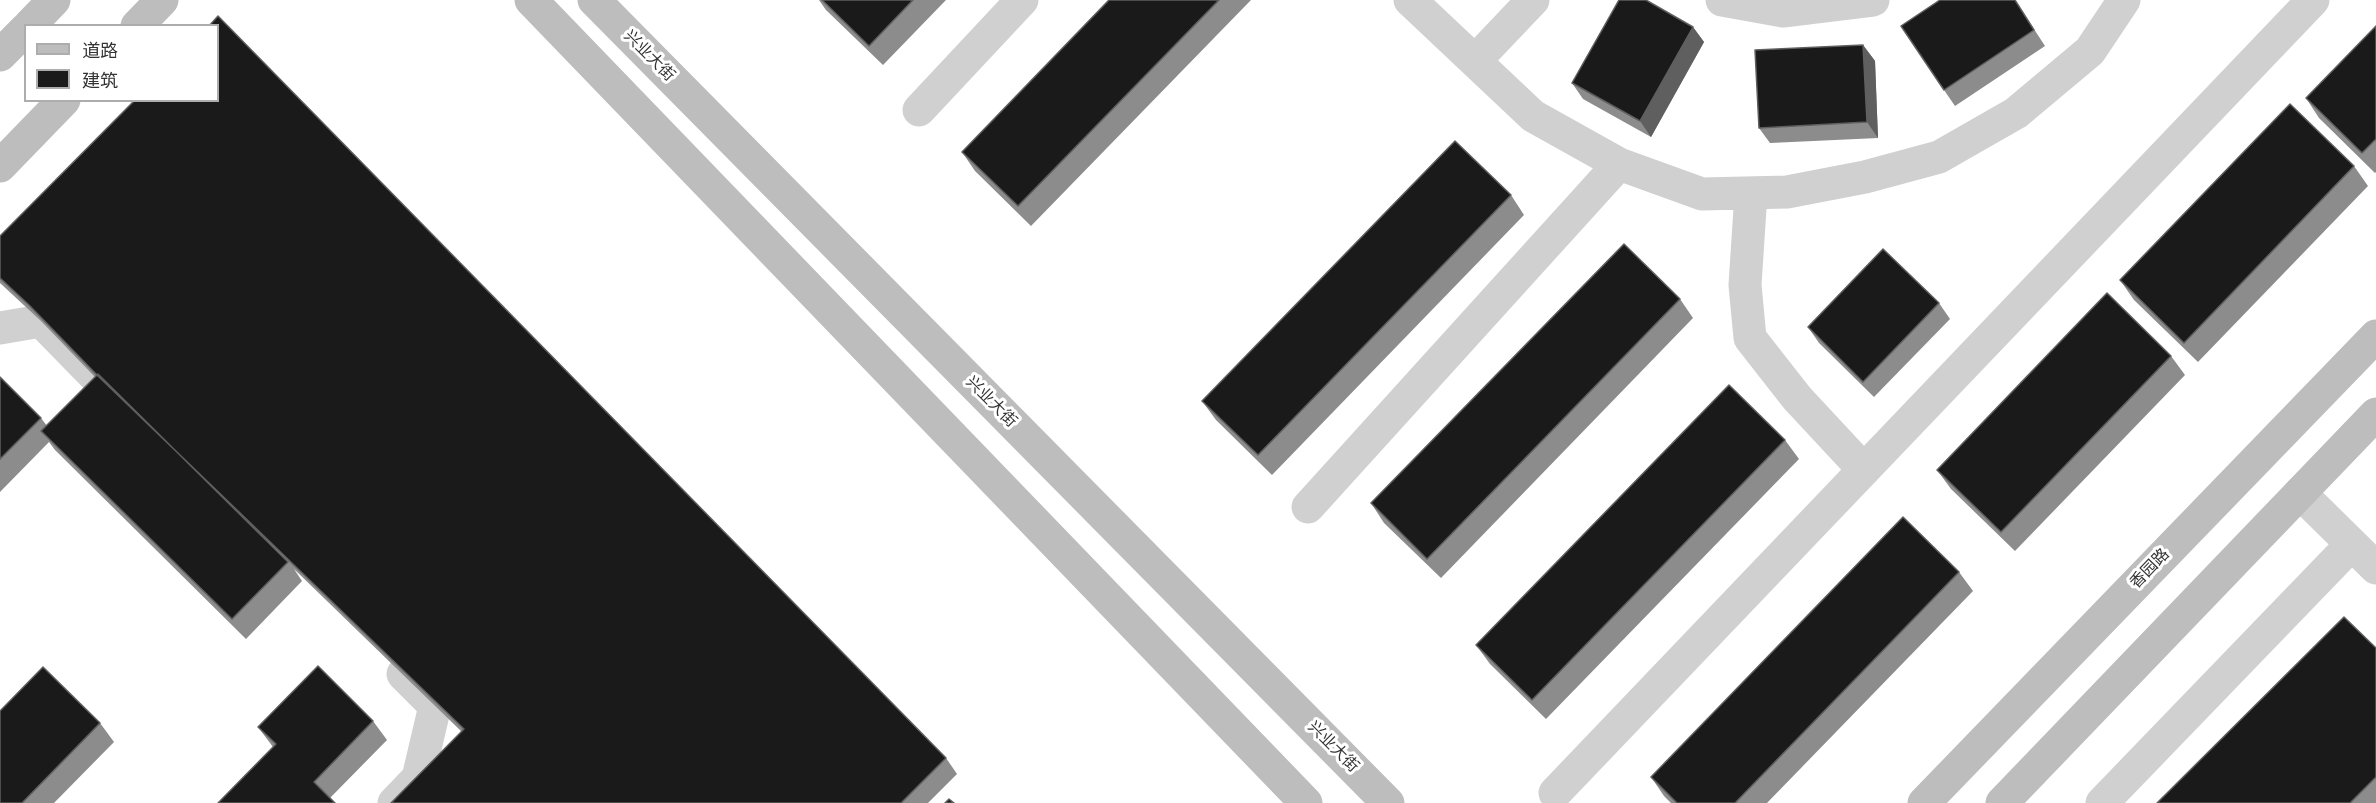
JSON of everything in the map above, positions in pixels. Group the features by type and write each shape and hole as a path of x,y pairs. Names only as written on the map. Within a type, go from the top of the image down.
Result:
{"main road":[{"path":"31,24 54,0"},
{"path":"139,24 162,0"},
{"path":"531,0 1306,803"},
{"name":"兴业大街","path":"594,0 1388,803"},
{"path":"0,55 24,31"},
{"path":"0,166 62,102"},
{"name":"香园路","path":"1924,803 2376,336"},
{"path":"2002,803 2376,414"}],"street":[{"path":"919,110 1022,0"},
{"path":"1410,0 1533,116 1619,164 1702,194 1787,192 1864,177 1939,157 2016,113 2082,58 2090,51 2124,0"},
{"path":"1475,61 1533,0"},
{"path":"1722,0 1783,11 1873,0"},
{"path":"1555,794 2313,0"},
{"path":"1308,507 1619,164"},
{"path":"1751,193 1745,285 1750,338 1797,398 1864,470"},
{"path":"0,328 41,321 145,426"},
{"path":"2300,493 2376,568"},
{"path":"2102,803 2352,544"},
{"path":"380,653 435,706 418,778 394,803"}],"building":[{"path":"822,0 913,0 869,46"},
{"path":"1109,0 1219,0 1018,206 962,152"},
{"path":"1619,0 1646,0 1693,27 1640,121 1572,83"},
{"path":"1940,0 2015,0 2034,30 1944,90 1901,26"},
{"path":"218,16 946,758 901,803 391,803 464,729 97,375 0,278 0,236 133,102 219,102 219,24 211,24"},
{"path":"2376,26 2376,139 2362,153 2306,98"},
{"path":"1863,45 1867,122 1759,128 1755,50"},
{"path":"2290,104 2354,166 2184,343 2120,280"},
{"path":"1455,141 1511,195 1258,455 1202,401"},
{"path":"1624,244 1680,299 1427,559 1371,503"},
{"path":"1883,249 1939,303 1863,382 1808,327"},
{"path":"2107,293 2171,356 2001,532 1937,470"},
{"path":"98,374 288,562 232,619 41,431"},
{"path":"0,377 41,418 0,459"},
{"path":"1729,385 1785,440 1532,700 1476,645"},
{"path":"1903,517 1959,572 1735,803 1677,803 1651,777"},
{"path":"2344,617 2376,648 2376,777 2350,803 2157,803"},
{"path":"318,666 373,721 314,782 335,803 218,803 276,744 258,727"},
{"path":"43,667 100,723 22,803 0,803 0,711"}]}
